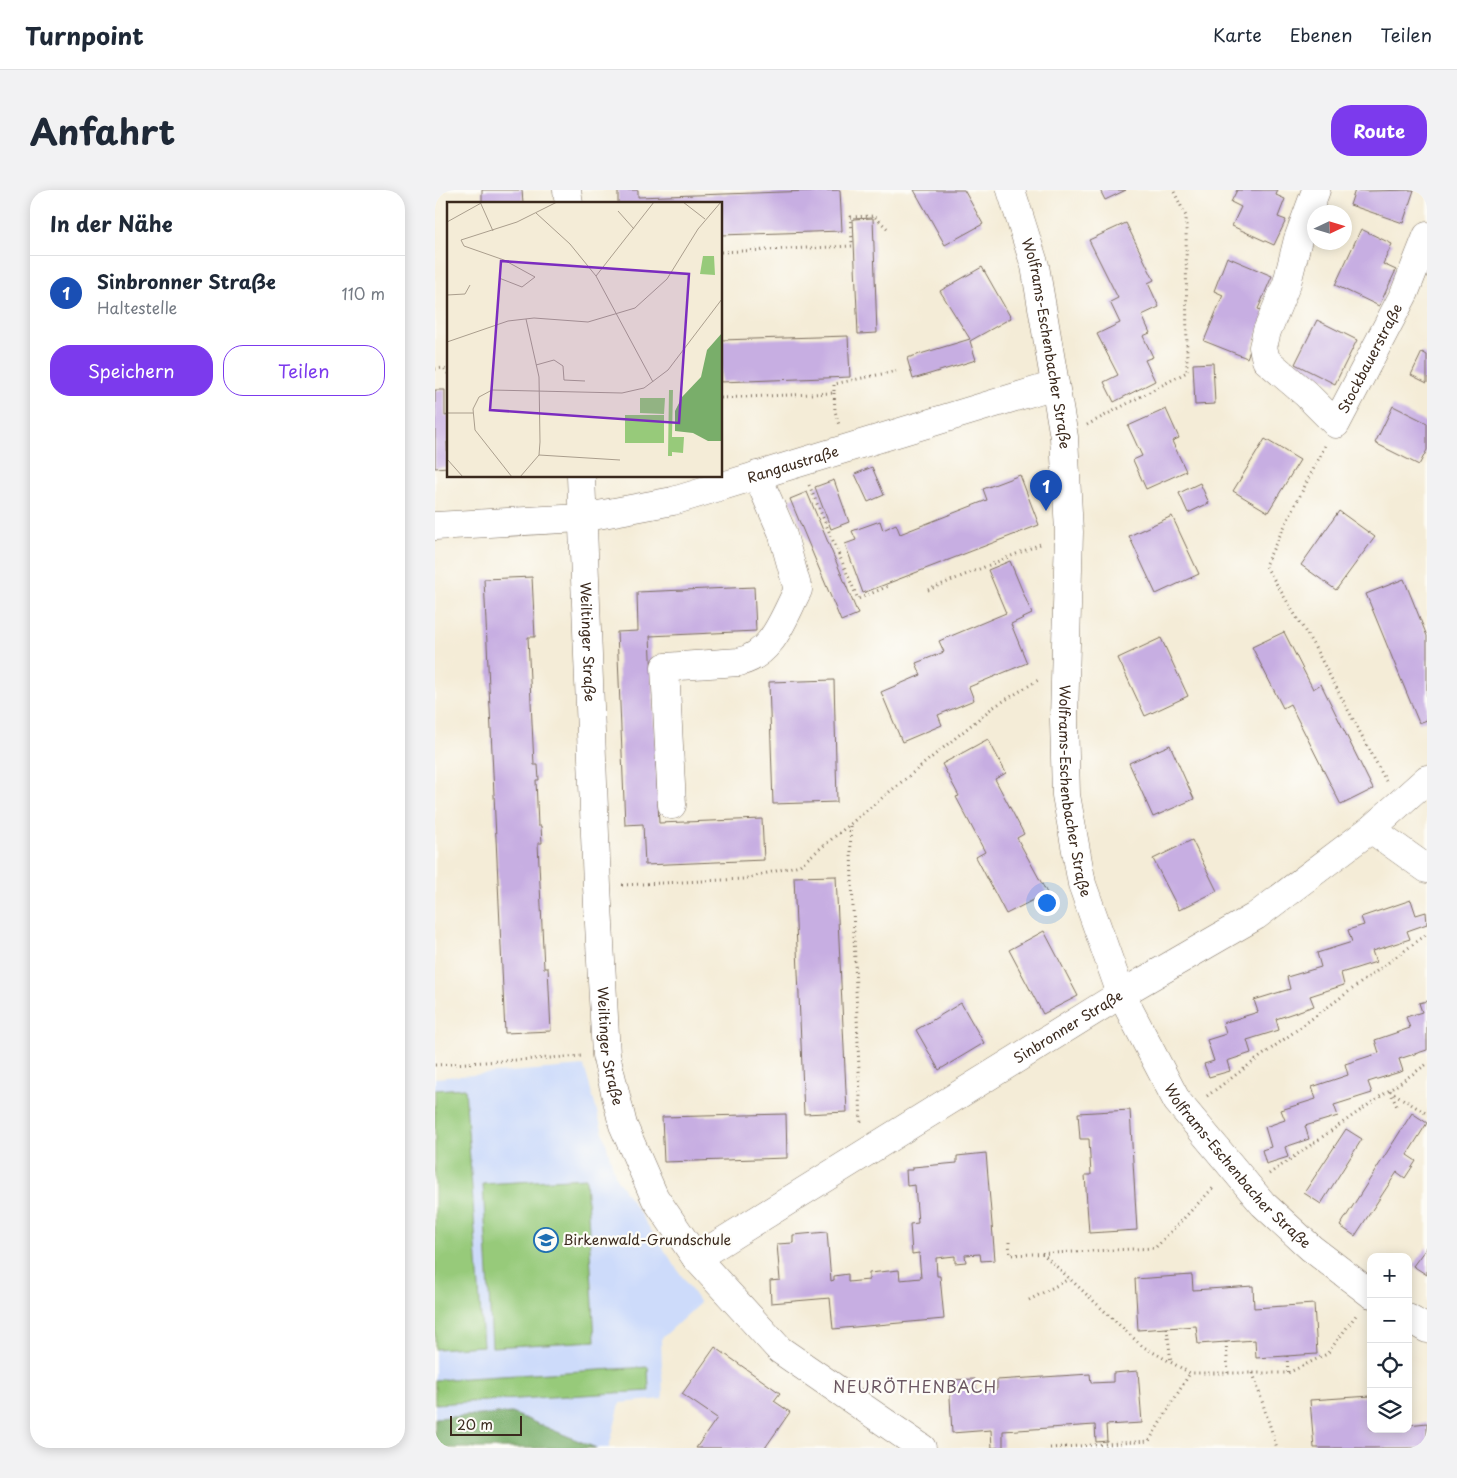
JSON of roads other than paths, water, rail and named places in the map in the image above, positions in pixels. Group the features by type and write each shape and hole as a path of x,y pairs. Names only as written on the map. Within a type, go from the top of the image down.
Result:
{"street":[{"name":"Wolframs-Eschenbacher Straße","path":"1011,190 1035,266 1064,437 1069,532 1064,719 1066,795 1082,884 1121,994 1177,1101 1263,1204 1311,1248 1365,1302"},
{"name":"Stockbauerstraße","path":"1316,190 1298,239 1287,283 1267,331 1263,347 1267,360 1306,394 1336,424 1405,292 1427,236"},
{"name":"Rangaustraße","path":"435,526 582,518 673,501 1055,385"},
{"path":"672,805 665,667 749,660 759,654 771,641 798,590 783,532 757,475"},
{"name":"Weiltinger Straße","path":"581,478 597,886 606,1055 623,1125 655,1198 695,1258 780,1350 922,1448"},
{"name":"Sinbronner Straße","path":"695,1258 1121,994 1256,916 1371,829 1427,779"},
{"path":"1371,829 1427,869"},
{"path":"1412,1320 1427,1329"}],"place":[{"name":"Sinbronner Straße","path":"1046,511"},
{"name":"Birkenwald-Grundschule","path":"546,1240"}],"district":[{"name":"NEURÖTHENBACH","path":"915,1387"}]}
